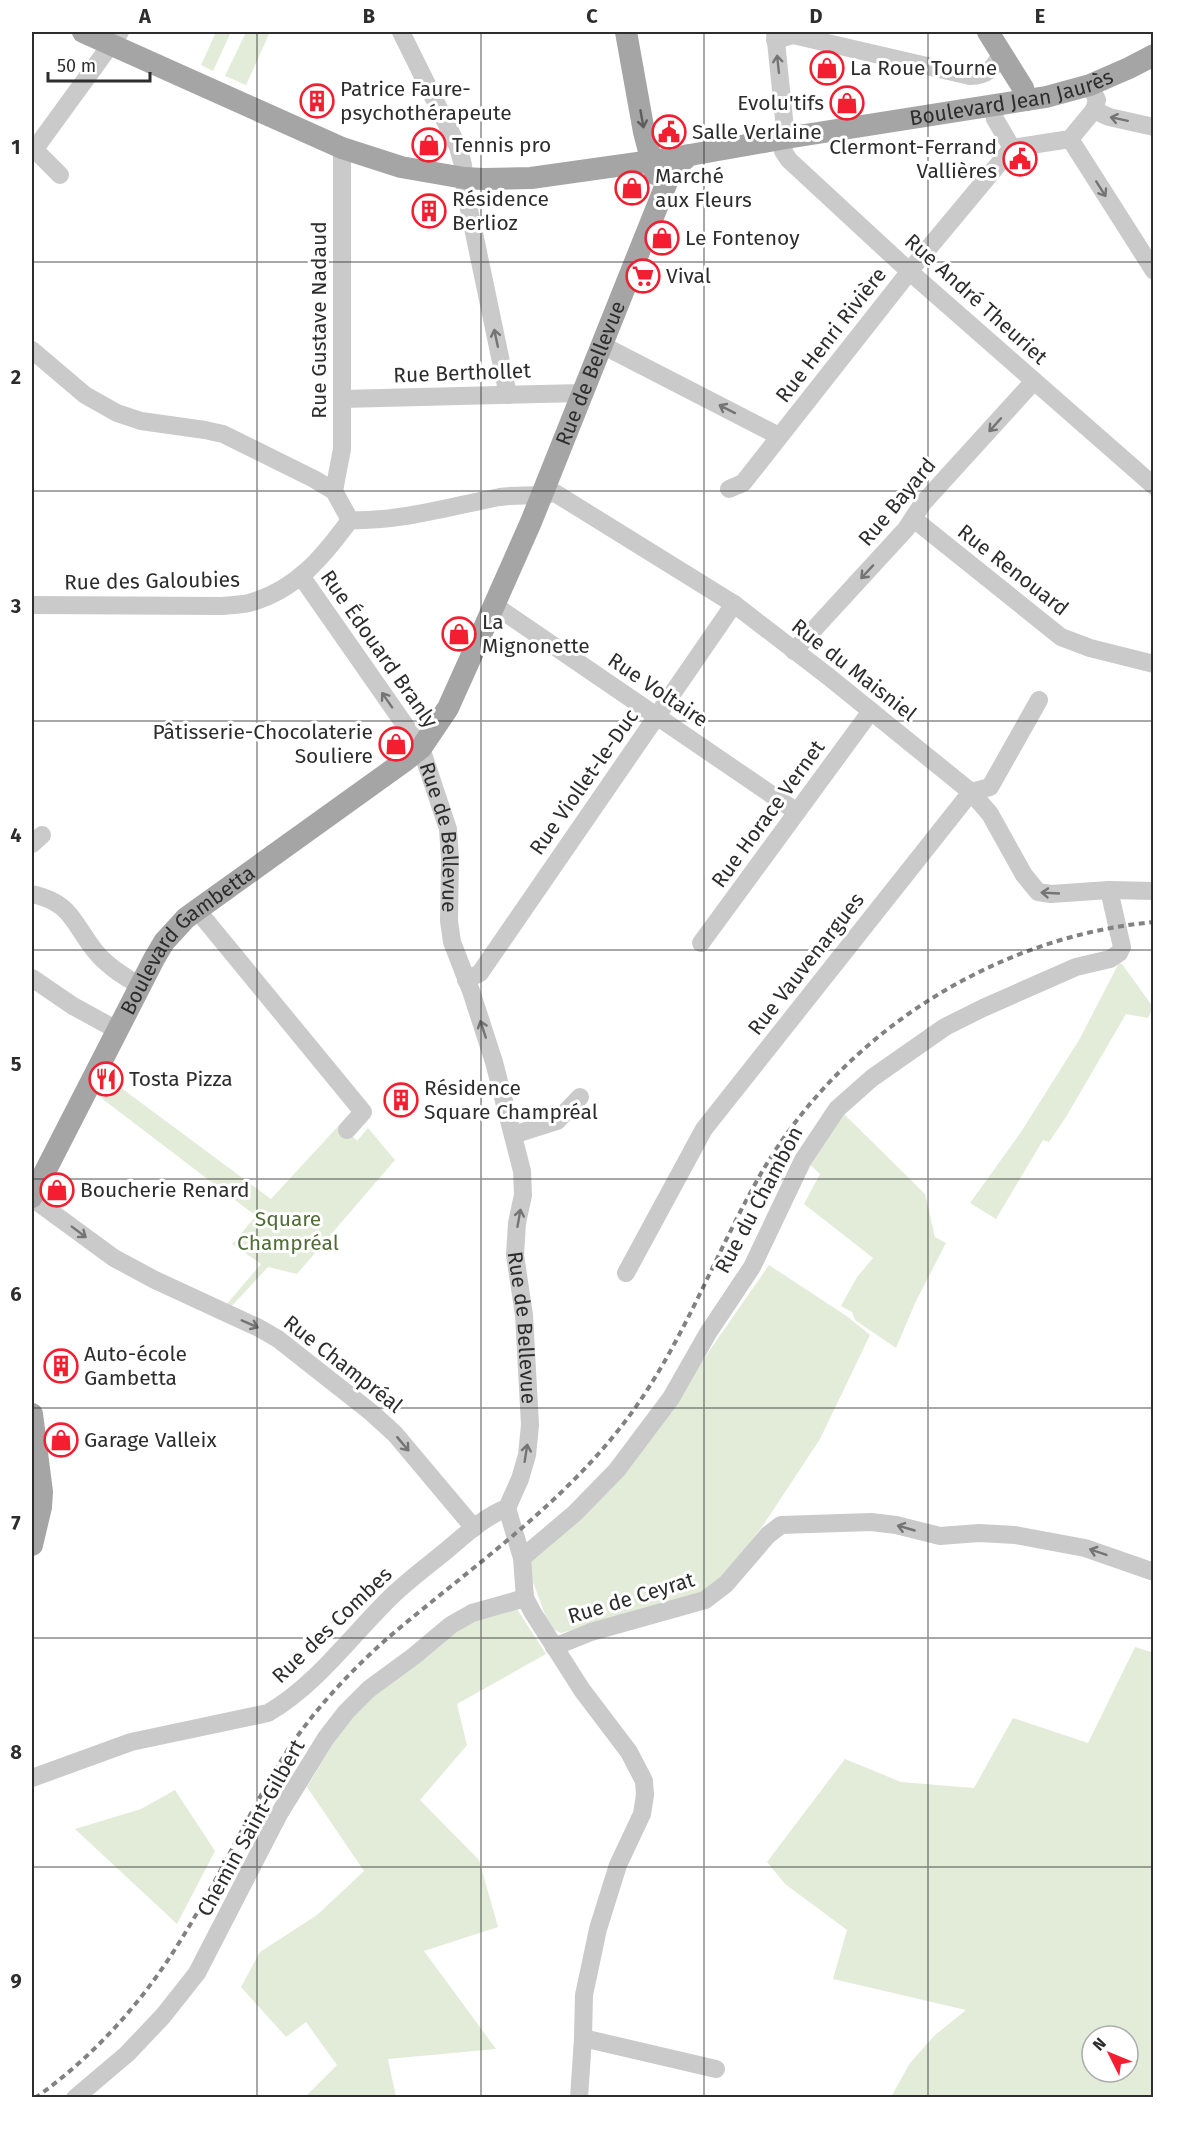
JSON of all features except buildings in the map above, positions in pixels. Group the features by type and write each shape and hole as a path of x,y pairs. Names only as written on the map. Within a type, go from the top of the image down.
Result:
{"main road":[{"name":"Boulevard Jean Jaurès","path":"83,32 116,38 342,148 401,167 464,178 531,178 994,106 1090,85 1154,55"},
{"path":"626,32 658,202"},
{"path":"988,32 1023,88 1026,100"},
{"name":"Rue de Bellevue","path":"421,748 448,708 494,605 541,496 671,172 689,155"},
{"name":"Boulevard Gambetta","path":"33,1189 164,942 186,918 421,748"},
{"path":"32,1414 42,1507 32,1545"}],"street":[{"path":"401,32 458,147 464,165 465,190 508,395"},
{"path":"775,36 793,35 970,76 988,72 998,62 1001,54"},
{"name":"Rue André Theuriet","path":"775,36 786,138 783,151 789,159 910,272 1154,486"},
{"path":"60,176 38,153 37,134 116,38"},
{"path":"994,106 995,119 1012,148 1070,139 1094,110 1098,100 1090,85"},
{"path":"1094,110 1109,117 1154,127"},
{"path":"1070,139 1154,271"},
{"name":"Rue Gustave Nadaud","path":"334,490 341,457 342,148"},
{"name":"Rue Henri Rivière","path":"729,489 743,483 910,272 1012,148"},
{"path":"602,345 779,436"},
{"path":"32,350 85,395 117,413 141,421 223,434 334,490 350,520"},
{"name":"Rue Bayard","path":"794,651 912,520 923,503 1034,381"},
{"name":"Rue Berthollet","path":"342,399 583,393"},
{"name":"Rue du Maisniel","path":"350,520 375,522 504,497 541,496 555,493 734,604 970,792 990,814 1024,875 1038,892 1052,894 1108,890"},
{"name":"Rue des Galoubies","path":"32,605 221,606 250,603 283,588 301,576 324,555 350,520"},
{"name":"Rue Renouard","path":"912,520 1061,637 1090,648 1154,664"},
{"name":"Rue Édouard Branly","path":"301,576 421,748"},
{"name":"Rue Viollet-le-Duc","path":"465,980 480,973 734,604"},
{"name":"Rue Voltaire","path":"494,605 797,812"},
{"name":"Rue Vauvenargues","path":"626,1273 704,1129 970,792 990,787 1039,700"},
{"name":"Rue Horace Vernet","path":"701,943 871,711"},
{"name":"Rue de Bellevue","path":"421,748 448,829 449,921 452,942 494,1062 522,1171 523,1195 515,1255 524,1315 530,1425 527,1455 520,1479 507,1508"},
{"path":"1108,890 1154,891"},
{"name":"Rue du Chambon","path":"522,1558 575,1513 617,1470 671,1398 708,1333 752,1267 802,1160 837,1109 872,1078 945,1027 1076,967 1110,958 1119,953 1122,947 1108,890"},
{"path":"32,894 60,904 97,953 120,974 140,986"},
{"path":"197,910 363,1112 347,1130"},
{"path":"32,978 73,1006 117,1030"},
{"path":"513,1135 557,1121 580,1097"},
{"name":"Rue Champréal","path":"33,1189 114,1258 174,1289 259,1328 286,1346 395,1434 474,1528"},
{"path":"507,1508 522,1558 525,1598 582,1690 635,1761 644,1781 645,1795 642,1814 618,1865 598,1929 584,1995 579,2097"},
{"name":"Rue des Combes","path":"32,1778 131,1742 176,1731 256,1717 278,1708 326,1666 395,1593 474,1528 507,1508"},
{"name":"Rue de Ceyrat","path":"554,1647 591,1632 705,1600 726,1584 768,1535 781,1525 871,1522 896,1525 940,1536 979,1533 1015,1535 1085,1548 1154,1572"},
{"name":"Chemin Saint-Gilbert","path":"75,2097 127,2054 163,2016 197,1972 279,1814 326,1738 346,1712 369,1689 452,1625 472,1613 525,1598"},
{"path":"583,2038 716,2069"}],"green space":[{"path":"216,32 231,32 213,71 201,65"},
{"path":"246,32 270,32 246,85 225,76"},
{"path":"1119,963 1153,1007 1148,1018 1126,1014 1066,1117 1049,1142 1043,1140 996,1219 970,1203 1021,1132 1079,1040"},
{"name":"Square Champréal","path":"105,1076 271,1199 341,1123 357,1141 368,1128 395,1160 297,1274 268,1267 230,1308 225,1306 261,1264 232,1244 256,1216 96,1094"},
{"path":"842,1112 925,1194 935,1237 946,1243 916,1301 896,1348 855,1320 852,1312 841,1306 857,1277 873,1258 804,1204 820,1174 807,1162"},
{"path":"769,1265 848,1317 870,1335 820,1439 762,1527 720,1583 699,1597 561,1633 550,1628 526,1563 698,1367"},
{"path":"517,1609 546,1654 457,1704 467,1745 420,1800 479,1860 498,1927 424,1951 496,2049 388,2059 396,2097 310,2097 307,2095 337,2065 306,2022 286,2037 241,1987 260,1952 317,1915 364,1871 307,1787 351,1714 445,1638 475,1618"},
{"path":"1135,1647 1154,1653 1153,2097 891,2097 910,2063 935,2035 966,2010 833,1979 847,1930 785,1884 767,1862 845,1759 901,1782 974,1788 1013,1718 1088,1743"},
{"path":"175,1790 215,1851 177,1924 75,1829 141,1809"}],"railway":[{"path":"35,2098 76,2066 114,2029 163,1968 192,1922 289,1748 325,1701 381,1644 488,1557 576,1478 627,1419 647,1391 681,1331 759,1177 792,1126 832,1080 876,1038 926,1002 979,972 1035,948 1094,931 1154,922"}],"place":[{"name":"La Roue Tourne","path":"827,68"},
{"name":"Patrice Faure- psychothérapeute","path":"317,101"},
{"name":"Evolu'tifs","path":"847,103"},
{"name":"Salle Verlaine","path":"669,132"},
{"name":"Tennis pro","path":"429,145"},
{"name":"Clermont-Ferrand Vallières","path":"1020,159"},
{"name":"Marché aux Fleurs","path":"632,188"},
{"name":"Résidence Berlioz","path":"429,211"},
{"name":"Le Fontenoy","path":"662,238"},
{"name":"Vival","path":"643,276"},
{"name":"La Mignonette","path":"459,634"},
{"name":"Pâtisserie-Chocolaterie Souliere","path":"396,744"},
{"name":"Tosta Pizza","path":"106,1079"},
{"name":"Résidence Square Champréal","path":"401,1100"},
{"name":"Boucherie Renard","path":"57,1190"},
{"name":"Auto-école Gambetta","path":"61,1366"},
{"name":"Garage Valleix","path":"61,1440"}]}
